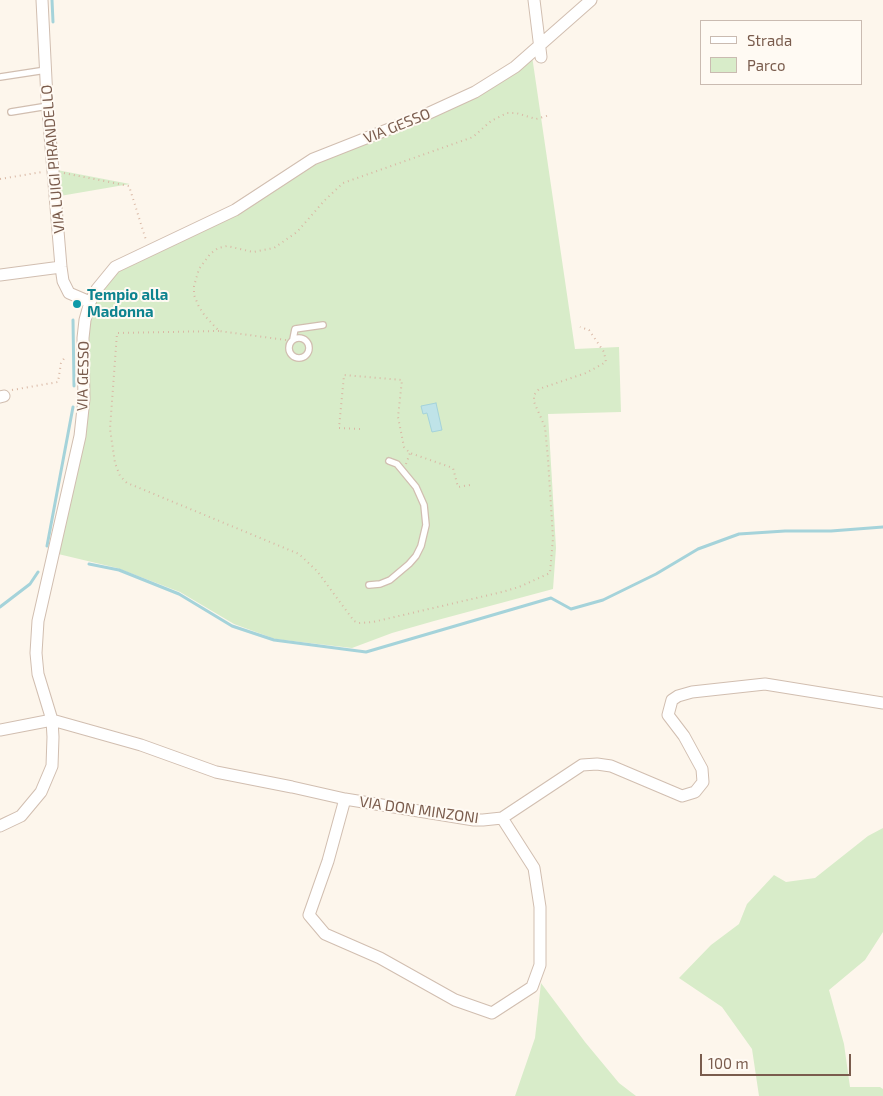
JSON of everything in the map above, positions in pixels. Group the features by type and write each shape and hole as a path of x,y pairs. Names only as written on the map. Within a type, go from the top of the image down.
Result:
{"street":[{"name":"VIA LUIGI PIRANDELLO","path":"42,0 48,106 63,281 69,293 90,302"},
{"path":"534,0 541,57"},
{"name":"VIA GESSO","path":"0,826 21,816 41,792 52,766 52,720 38,674 36,653 38,620 80,436 84,398 83,338 85,320 90,302 97,289 115,267 235,210 313,159 427,114 475,92 515,66 591,0"},
{"path":"0,275 61,267"},
{"name":"VIA DON MINZONI","path":"52,720 141,745 216,772 345,799 474,820 502,818 582,765 597,764 611,766 682,796 695,792 703,782 702,769 684,736 668,714 672,700 678,696 692,692 766,684 883,703"},
{"path":"0,730 52,720"},
{"path":"345,799 328,861 309,914 325,934 380,958 455,1000 492,1012 532,987 540,965 540,907 534,868 502,818"}],"lane":[{"path":"0,77 46,70"},
{"path":"11,112 48,106"},
{"path":"292,340 295,330 323,325"},
{"path":"369,585 380,584 390,580 404,570 416,556 424,536 426,516 421,496 416,486 403,470 397,464 389,461"}],"path":[{"path":"219,331 198,306 194,296 194,286 199,268 210,254 218,248 227,246 253,252 274,248 297,232 324,201 343,183 473,138 491,121 507,113 516,113 536,119 550,115"},
{"path":"0,179 47,172"},
{"path":"62,172 129,186 146,240 148,239"},
{"path":"292,340 219,331 117,333 110,429 115,463 120,476 127,483 299,554 313,566 354,621 358,623 373,622 487,596 519,587 550,573 553,538 548,459 544,427 534,402 534,395 539,390 586,373 606,362 604,352 589,330 580,327"},
{"path":"5,395 58,382 61,363 65,357"},
{"path":"360,429 339,428 344,375 402,380 398,417 404,447 410,453 453,468 458,487 470,485"},
{"path":"403,470 410,453"}],"green space":[{"path":"532,56 575,349 619,347 621,412 548,414 556,548 553,589 392,633 352,648 275,639 234,624 180,592 117,568 54,553 81,430 79,328 94,293 123,266 214,219 330,149 448,105"},
{"path":"57,170 130,184 60,196"},
{"path":"883,828 883,932 865,960 829,990 844,1044 850,1087 880,1087 883,1089 883,1096 759,1096 752,1049 722,1007 679,978 711,945 739,924 747,904 774,875 786,882 815,878 868,836"},
{"path":"541,983 585,1042 619,1083 636,1096 515,1096 535,1038"}],"water":[{"path":"436,403 442,430 432,432 427,413 423,414 421,406"}],"waterway":[{"path":"52,0 53,22"},
{"path":"73,320 74,386"},
{"path":"47,546 73,407"},
{"path":"89,564 119,570 179,594 232,626 274,640 366,652 551,598 571,609 603,600 656,574 698,549 739,534 883,527"},
{"path":"0,607 30,584 38,572"}],"place":[{"name":"Tempio alla Madonna","path":"77,304"}]}
